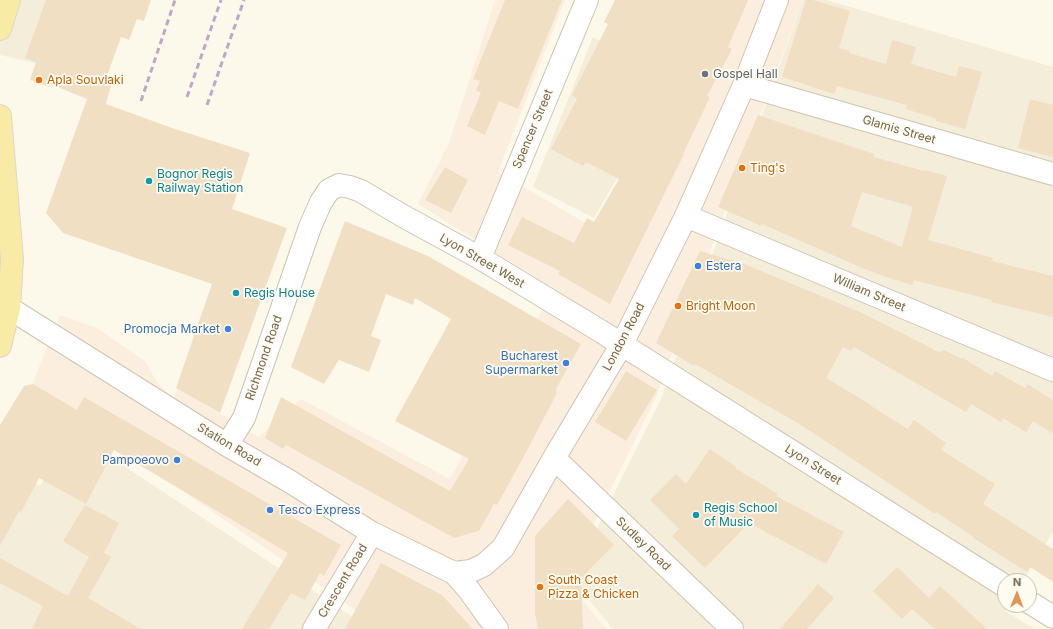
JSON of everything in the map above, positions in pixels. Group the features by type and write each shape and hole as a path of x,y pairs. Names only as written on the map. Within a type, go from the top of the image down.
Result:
{"main road":[{"path":"0,29 9,0"},
{"path":"0,116 12,259 4,303 0,346"}],"street":[{"name":"Spencer Street","path":"480,258 587,0"},
{"name":"London Road","path":"454,573 471,571 484,565 503,548 554,458 622,344 686,216 744,85 777,0"},
{"name":"Glamis Street","path":"744,85 1053,174"},
{"name":"Lyon Street West","path":"339,185 361,191 480,258 622,344"},
{"name":"Richmond Road","path":"227,445 244,418 310,227 321,202 330,190 339,185"},
{"name":"William Street","path":"686,216 1053,370"},
{"name":"Station Road","path":"4,303 227,445 289,481 372,533 454,573"},
{"name":"Lyon Street","path":"622,344 997,581"},
{"name":"Sudley Road","path":"554,458 732,629"},
{"name":"Crescent Road","path":"314,629 372,533"},
{"path":"454,573 469,590 497,629"},
{"path":"1037,607 1053,617"}],"shaded area":[{"path":"0,0 119,0 93,76 0,55"},
{"path":"495,0 565,0 498,172 596,229 699,0 803,0 656,397 566,580 606,629 383,629 31,387 60,315 97,328 145,361 157,382 173,398 178,389 259,437 301,399 450,479 554,289 418,204 449,143"},
{"path":"803,0 827,0 1053,67 1053,532 1028,573 997,573 997,613 1008,613 1035,629 613,629 572,579 661,399"},
{"path":"593,37 675,77 594,218 533,187"},
{"path":"71,431 371,629 0,629 0,460 40,486"}],"building":[{"name":"Bognor Regis Railway Station","path":"46,0 151,0 144,21 137,19 129,40 121,37 107,76 113,78 106,104 172,128 250,153 232,209 287,228 220,413 176,388 212,284 63,233 46,213 87,99 50,84 49,87 30,80 36,62 25,58"},
{"path":"505,0 562,0 518,109 499,101 485,135 467,126 481,93 476,90 480,81 473,79"},
{"path":"615,0 748,0 728,47 732,49 707,96 710,97 684,154 610,304 558,274 560,271 508,245 522,217 574,243 587,218 594,222 619,179 586,162 583,166 551,149 577,99 572,95 608,24 604,22"},
{"path":"806,0 813,0 850,11 839,48 850,51 849,53 886,64 892,40 916,47 911,64 956,77 959,66 982,72 965,129 936,121 937,119 906,109 907,105 837,86 834,94 782,77"},
{"path":"1030,99 1053,105 1053,157 1018,148"},
{"path":"758,115 874,154 873,157 947,176 928,240 993,258 992,261 1053,276 1053,317 991,302 992,300 914,280 912,285 880,275 762,224 761,226 718,207","holes":["862,192 913,207 902,247 851,226"]},
{"path":"445,167 468,180 451,213 425,200"},
{"path":"345,221 428,256 581,344 556,389 557,393 523,458 497,505 494,504 479,531 454,538 286,445 283,449 265,438 281,397 450,491 469,459 395,421 451,319 415,298 413,305 386,294 371,336 381,340 369,372 339,360 324,384 291,367"},
{"path":"700,251 744,264 862,313 939,352 944,350 962,359 963,358 992,376 995,371 1025,388 1027,384 1053,400 1053,434 1033,421 1026,432 1003,418 1001,422 971,404 966,412 854,347 851,351 843,347 826,378 908,429 914,420 946,443 941,450 995,484 983,504 1053,549 1053,582 1030,567 1027,572 973,538 974,537 936,512 935,514 801,425 695,364 694,366 656,343"},
{"path":"626,371 657,390 626,441 595,422"},
{"path":"33,384 77,410 84,397 341,545 324,576 320,573 305,600 291,593 269,629 242,629 288,553 114,450 86,504 39,478 21,512 19,511 0,546 0,425 24,386"},
{"path":"710,449 736,467 735,468 778,494 776,496 844,532 826,564 749,523 705,568 672,536 679,529 650,500 676,474 686,484"},
{"path":"568,499 614,545 581,578 583,629 538,629 535,614 535,536"},
{"path":"85,505 119,523 104,553 111,557 88,598 141,629 32,629 43,606 0,583 0,558 68,596 89,557 63,541"},
{"path":"381,563 442,595 473,629 345,629"},
{"path":"897,567 929,598 940,586 987,629 935,629 912,609 902,619 873,591"},
{"path":"818,584 834,598 807,629 780,629"}],"railway":[{"path":"141,101 175,0"},
{"path":"187,97 221,0"},
{"path":"207,105 244,0"}],"place":[{"name":"Gospel Hall","path":"705,74"},
{"name":"Apla Souvlaki","path":"39,80"},
{"name":"Ting's","path":"742,168"},
{"name":"Bognor Regis Railway Station","path":"149,181"},
{"name":"Estera","path":"698,266"},
{"name":"Regis House","path":"236,293"},
{"name":"Bright Moon","path":"678,306"},
{"name":"Promocja Market","path":"228,329"},
{"name":"Bucharest Supermarket","path":"566,363"},
{"name":"Pampoeovo","path":"177,460"},
{"name":"Tesco Express","path":"270,510"},
{"name":"Regis School of Music","path":"696,515"},
{"name":"South Coast Pizza & Chicken","path":"540,587"}]}
